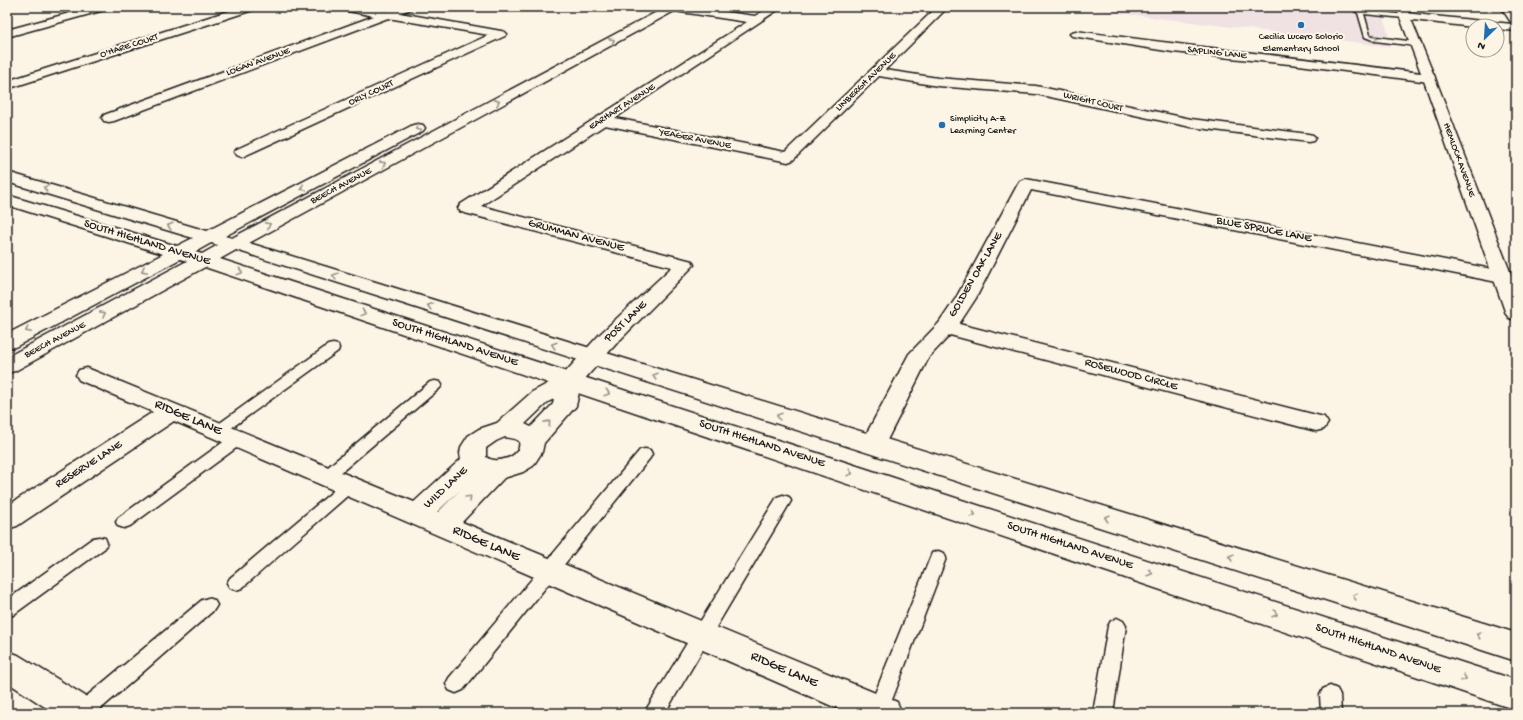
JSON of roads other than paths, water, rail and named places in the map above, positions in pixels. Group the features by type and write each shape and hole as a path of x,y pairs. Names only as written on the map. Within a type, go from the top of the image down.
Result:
{"street":[{"path":"7,34 104,7"},
{"name":"O'HARE COURT","path":"7,85 252,7"},
{"path":"343,7 387,14"},
{"name":"LOGAN AVENUE","path":"109,118 407,7"},
{"path":"481,96 652,7"},
{"path":"672,7 757,20"},
{"name":"BEECH AVENUE","path":"7,366 672,7"},
{"name":"EARHART AVENUE","path":"467,208 777,7"},
{"name":"LINBERGH AVENUE","path":"788,157 943,7"},
{"path":"1506,7 1516,22"},
{"path":"1403,12 1465,22"},
{"name":"HEMLOCK AVENUE","path":"1403,12 1429,78 1516,314"},
{"name":"ORLY COURT","path":"242,152 501,34 387,14"},
{"path":"1505,27 1516,28"},
{"name":"SAPLING LANE","path":"1076,34 1173,48 1299,61 1429,78"},
{"name":"WRIGHT COURT","path":"877,72 938,82 1036,90 1079,98 1184,122 1308,138"},
{"name":"YEAGER AVENUE","path":"602,120 788,157"},
{"name":"BEECH AVENUE","path":"7,342 431,121"},
{"name":"SOUTH HIGHLAND AVENUE","path":"7,177 234,244 1516,646"},
{"name":"BLUE SPRUCE LANE","path":"1026,184 1502,277"},
{"name":"GOLDEN OAK LANE","path":"873,444 920,354 946,326 966,298 1026,184"},
{"name":"SOUTH HIGHLAND AVENUE","path":"7,200 203,260 1516,695"},
{"name":"GRUMMAN AVENUE","path":"467,208 685,264"},
{"name":"POST LANE","path":"570,381 591,356 685,264"},
{"name":"ROSEWOOD CIRCLE","path":"946,326 1316,423"},
{"name":"RIDGE LANE","path":"87,375 702,635 880,712"},
{"path":"505,429 522,431 529,435 533,447 530,454 516,466 485,466 473,455 474,448 478,442 490,434 505,429 540,397 570,381"},
{"path":"532,441 564,406 570,381"},
{"name":"RESERVE LANE","path":"7,519 172,411"},
{"name":"WILD LANE","path":"417,515 485,466"},
{"name":"WILD LANE","path":"442,525 485,466"},
{"path":"7,665 83,713"}],"lane":[{"path":"1351,7 1403,12"},
{"path":"1360,9 1367,36 1375,39 1416,44"},
{"path":"124,522 333,348"},
{"path":"236,583 435,385"},
{"path":"456,684 645,454"},
{"path":"654,713 783,501"},
{"path":"7,610 99,543"},
{"path":"880,712 938,558"},
{"path":"83,713 208,605"},
{"path":"1103,713 1117,626"}],"place":[{"name":"Cecilia Lucero Solorio Elementary School","path":"1301,25"},
{"name":"Simplicity A-Z Learning Center","path":"942,125"}]}
